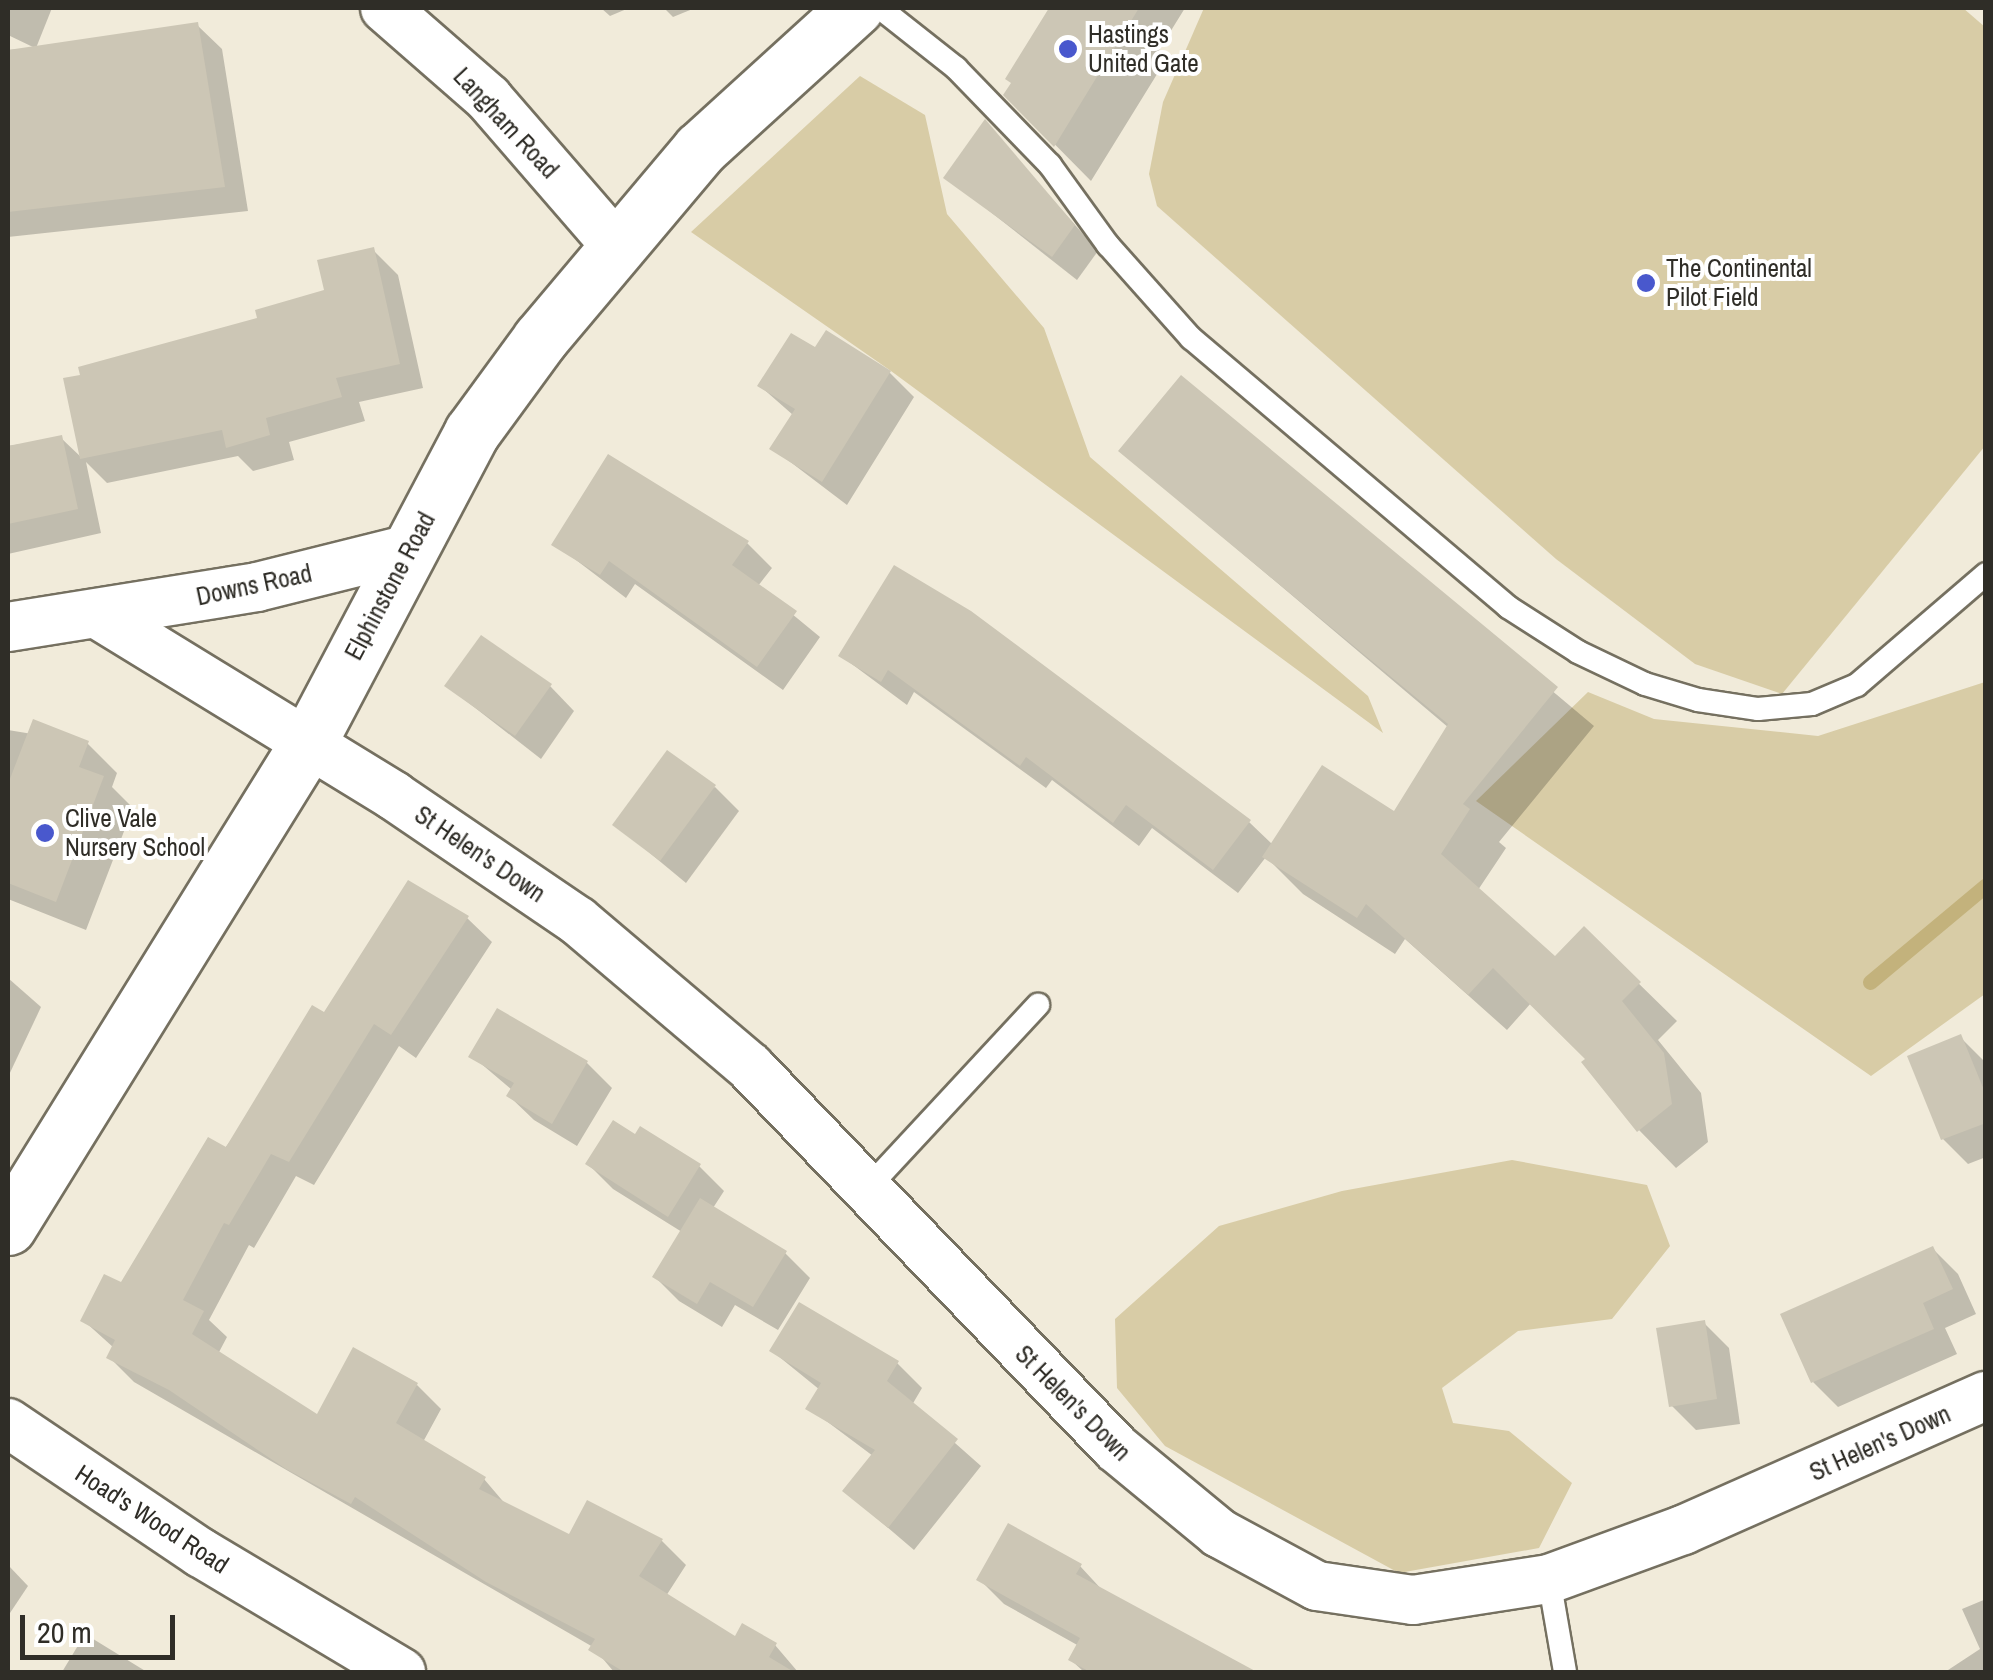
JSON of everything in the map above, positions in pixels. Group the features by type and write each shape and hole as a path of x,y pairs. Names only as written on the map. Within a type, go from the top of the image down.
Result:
{"street":[{"name":"Langham Road","path":"385,8 488,98 618,248"},
{"name":"Elphinstone Road","path":"8,1227 309,742 472,432 540,338 700,149 855,8"},
{"name":"Downs Road","path":"8,627 257,587 409,549"},
{"path":"99,615 309,742"},
{"name":"St Helen's Down","path":"309,742 578,921 750,1068 1070,1405 1219,1533 1317,1586 1413,1600 1549,1579 1683,1530 1986,1396"},
{"name":"Hoad's Wood Road","path":"8,1422 201,1553 401,1672"}],"lane":[{"path":"880,8 956,68 1050,166 1108,245 1192,338 1508,607 1578,652 1645,684 1698,700 1758,710 1812,704 1857,685 1986,574"},
{"path":"866,1190 1038,1006"},
{"path":"1549,1579 1565,1672"}],"shaded area":[{"name":"The Continental Pilot Field","path":"1204,8 1963,8 1985,27 1985,446 1782,694 1695,664 1556,559 1157,206 1149,174 1163,102"},
{"path":"860,76 925,115 947,214 1044,328 1090,457 1368,696 1383,733 891,371 691,232"},
{"path":"1985,682 1985,994 1871,1076 1476,801 1588,692 1654,719 1818,736"},
{"path":"1512,1160 1647,1185 1670,1246 1612,1319 1518,1331 1442,1388 1453,1423 1509,1431 1572,1483 1539,1548 1399,1573 1165,1446 1117,1388 1115,1319 1219,1226 1342,1191"}],"building":[{"name":"Hastings United Gate","path":"1049,8 1139,8 1054,147 1003,95 1011,83 1005,79"},
{"path":"198,22 225,187 8,212 8,50"},
{"path":"985,119 1075,225 1052,257 943,178"},
{"path":"374,247 400,364 336,378 342,397 266,418 270,435 226,448 222,430 80,459 63,378 80,375 78,367 257,318 255,310 324,290 317,260"},
{"path":"826,330 891,371 822,482 769,449 795,409 757,386 791,333 815,347"},
{"path":"1181,375 1558,687 1463,804 1470,809 1441,854 1555,956 1584,926 1641,982 1622,1001 1664,1053 1672,1104 1637,1132 1581,1062 1585,1059 1493,968 1468,995 1366,904 1357,918 1262,857 1322,765 1394,811 1448,724 1118,451"},
{"path":"62,435 78,509 8,524 8,446"},
{"path":"608,454 749,541 732,565 797,611 757,667 609,561 600,575 551,545"},
{"path":"894,565 971,611 1251,820 1213,870 1126,805 1113,823 1026,757 1020,766 888,670 881,682 838,656"},
{"path":"481,635 552,684 515,736 444,686"},
{"name":"Clive Vale Nursery School","path":"33,719 89,741 79,767 104,776 56,902 8,883 8,784"},
{"path":"667,750 716,785 660,861 612,825"},
{"path":"408,880 469,916 391,1035 374,1024 289,1162 271,1154 229,1225 224,1223 183,1300 204,1311 192,1334 317,1414 353,1347 418,1383 396,1423 486,1477 479,1489 569,1534 587,1500 663,1539 639,1576 735,1636 742,1623 777,1643 769,1657 794,1672 624,1672 588,1650 595,1639 486,1582 355,1497 351,1504 286,1469 169,1390 106,1358 115,1340 80,1321 104,1274 121,1282 208,1137 226,1147 312,1005 324,1012"},
{"path":"497,1008 588,1061 552,1124 506,1096 514,1083 468,1057"},
{"path":"1961,1034 1986,1095 1986,1123 1941,1140 1907,1056"},
{"path":"613,1120 635,1134 640,1126 701,1164 668,1217 585,1164"},
{"path":"700,1198 787,1251 753,1307 710,1282 697,1304 652,1277"},
{"path":"1933,1246 1953,1289 1923,1303 1934,1329 1811,1383 1780,1314"},
{"path":"799,1302 899,1361 887,1381 958,1439 888,1528 842,1491 875,1450 805,1409 821,1383 769,1351"},
{"path":"1705,1320 1717,1399 1669,1407 1656,1328"},
{"path":"1008,1523 1082,1564 1076,1574 1257,1672 1090,1672 1068,1660 1080,1638 976,1580"}],"waterway":[{"path":"1870,982 1986,885"}],"place":[{"name":"Hastings United Gate","path":"1068,49"},
{"name":"The Continental Pilot Field","path":"1646,283"},
{"name":"Clive Vale Nursery School","path":"45,833"}]}
